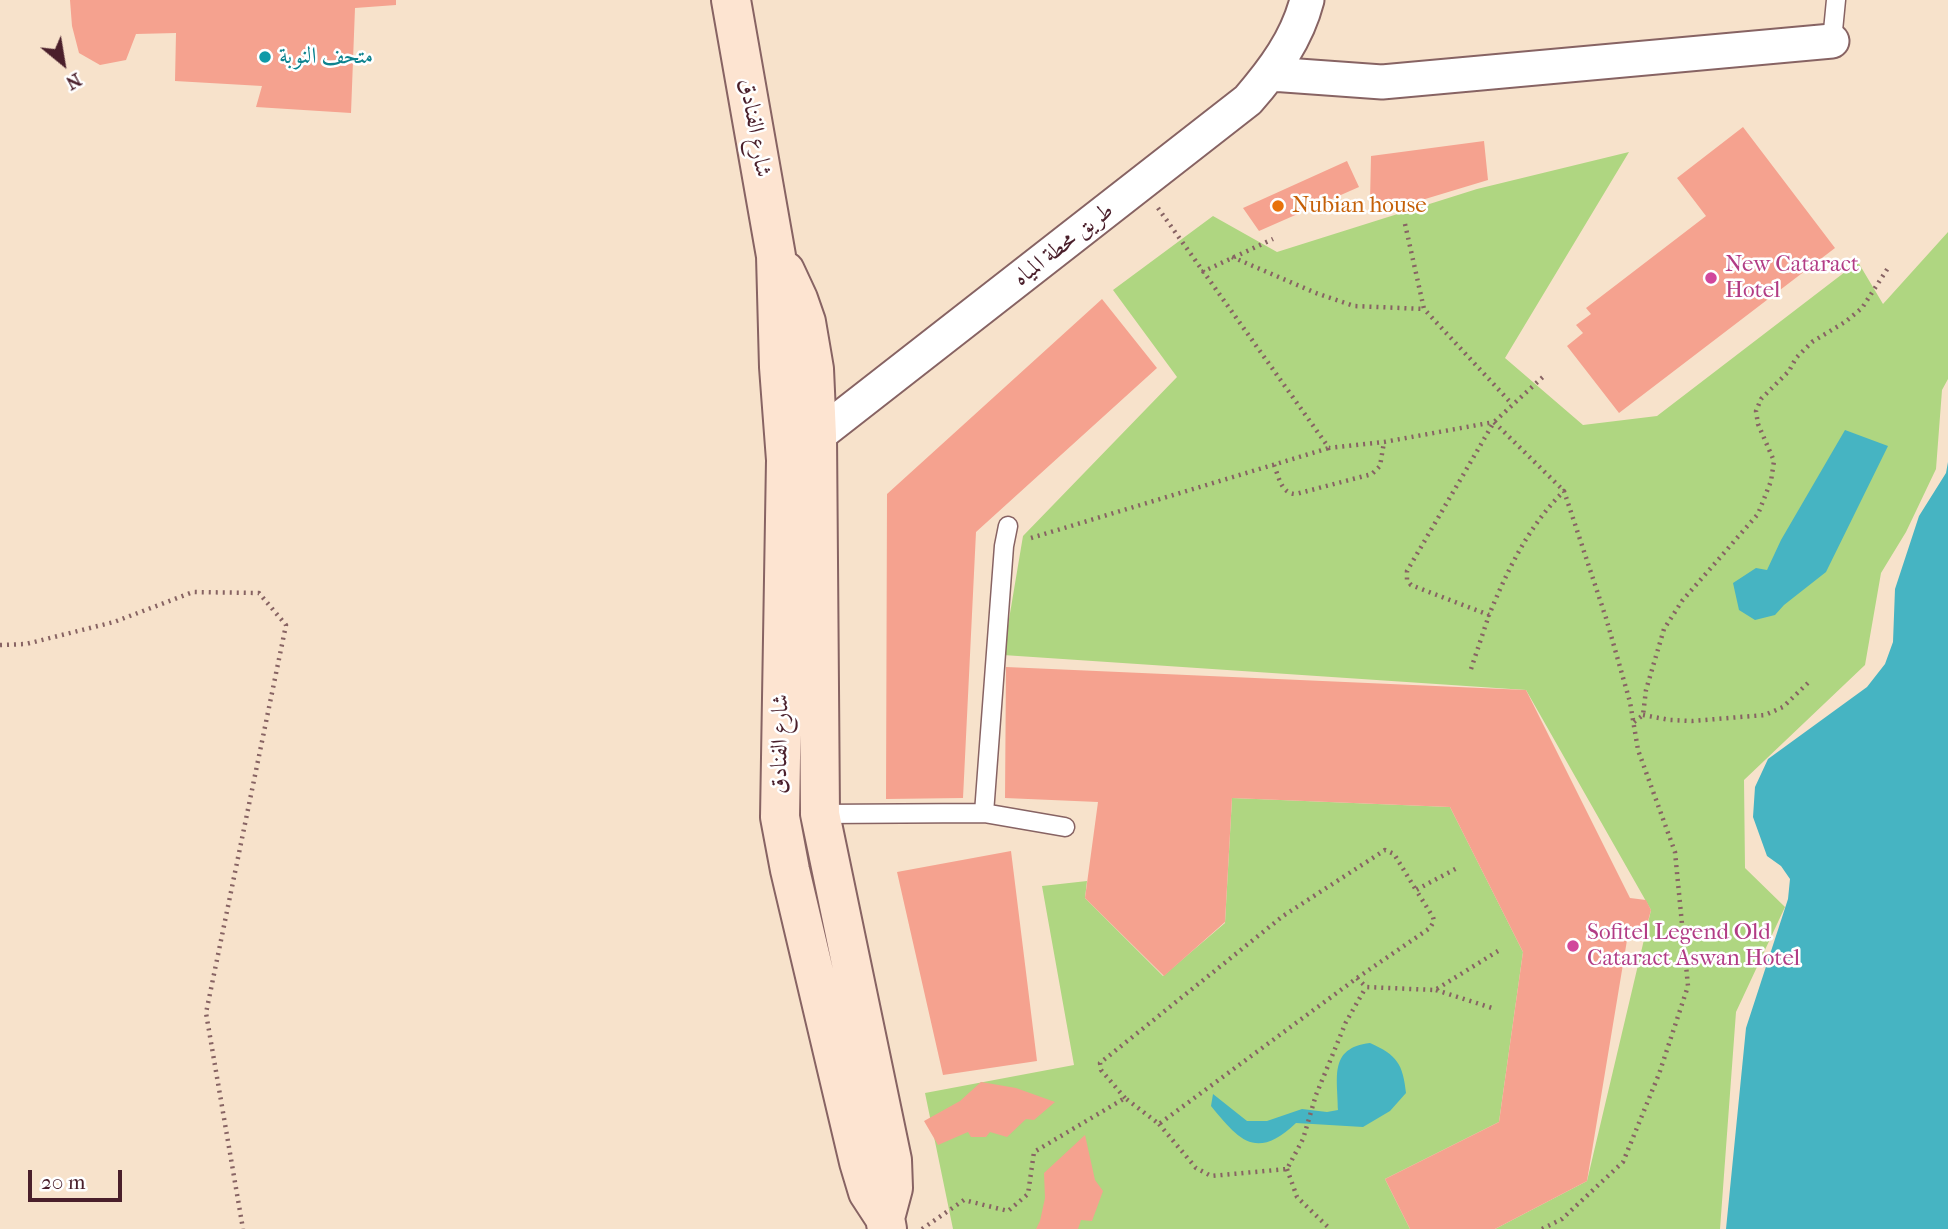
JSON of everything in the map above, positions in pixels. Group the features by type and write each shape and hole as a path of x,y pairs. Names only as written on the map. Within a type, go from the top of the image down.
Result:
{"street":[{"name":"شارع الفنادق","path":"732,0 776,256 779,367 786,460 780,817 859,1162 868,1192 886,1223"},
{"name":"طريق محطة المياه","path":"786,460 1248,100 1289,46 1310,5"},
{"path":"1270,74 1382,82 1832,41"},
{"name":"شارع الفنادق","path":"776,256 799,299 814,369 820,814 892,1160 893,1188 886,1223"},
{"path":"780,817 820,814"}],"lane":[{"path":"1832,41 1836,0"},
{"path":"984,813 1003,546 1008,526"},
{"path":"820,814 984,813 1065,827"}],"path":[{"path":"1141,185 1329,448"},
{"path":"1405,224 1424,309 1512,404"},
{"path":"1202,272 1273,239"},
{"path":"1232,257 1354,306 1424,309"},
{"path":"1634,722 1643,715 1646,690 1664,629 1682,601 1758,514 1771,481 1774,461 1758,424 1756,411 1761,399 1783,378 1796,358 1812,342 1845,323 1862,308 1888,268"},
{"path":"1489,615 1411,585 1407,576 1408,570 1494,422 1545,374"},
{"path":"1003,546 1329,448 1384,442 1494,422"},
{"path":"1494,422 1564,491 1606,618 1630,702 1639,750 1675,852 1688,986 1659,1074 1623,1162 1562,1219 1542,1229"},
{"path":"1274,465 1284,491 1296,494 1372,474 1380,466 1384,442"},
{"path":"1471,669 1505,575 1545,510 1564,491"},
{"path":"0,645 26,644 114,622 193,592 259,593 286,625 206,1013 243,1229"},
{"path":"1643,715 1692,721 1765,715 1783,707 1811,680"},
{"path":"1159,1124 1357,978 1430,928 1433,917 1394,854 1385,850 1283,916 1100,1063 1101,1070 1125,1098 1159,1124 1196,1168 1211,1176 1287,1169"},
{"path":"1416,890 1459,867"},
{"path":"1435,990 1498,951"},
{"path":"1357,978 1366,987 1435,990 1492,1007"},
{"path":"1330,1229 1297,1197 1287,1169 1303,1139 1316,1095 1346,1022 1366,987"},
{"path":"922,1229 964,1200 1008,1211 1028,1194 1034,1153 1125,1098"}],"green space":[{"path":"1629,152 1505,358 1583,425 1657,416 1858,262 1883,304 1948,232 1948,379 1942,390 1936,469 1906,532 1881,573 1865,665 1744,780 1745,868 1785,907 1736,1012 1720,1229 1495,1229 1587,1181 1651,910 1526,690 1003,655 1023,536 1177,377 1113,290 1213,216 1277,252 1477,189"},
{"path":"1232,798 1450,807 1523,952 1499,1122 1385,1179 1410,1229 953,1229 925,1093 1074,1065 1042,886 1087,881 1085,898 1163,976 1225,923"}],"water":[{"path":"1845,430 1888,446 1826,572 1775,615 1755,620 1739,610 1733,583 1756,568 1767,570 1781,540"},
{"path":"1948,462 1948,1229 1726,1229 1746,1028 1788,899 1790,879 1781,866 1767,856 1753,817 1755,787 1768,759 1867,687 1885,664 1893,642 1895,589 1919,516 1946,473"},
{"path":"1370,1043 1387,1052 1397,1062 1403,1075 1406,1093 1390,1111 1363,1127 1296,1123 1270,1141 1249,1142 1230,1128 1211,1106 1213,1094 1247,1121 1267,1121 1302,1109 1327,1112 1338,1110 1337,1076 1341,1058 1347,1051"}],"building":[{"name":"متحف النوبة","path":"70,0 396,0 396,5 355,8 351,113 256,107 262,86 175,81 176,33 136,34 126,60 100,65 79,53 72,26"},
{"name":"New Cataract Hotel","path":"1743,127 1835,248 1619,413 1567,346 1583,333 1576,325 1591,314 1586,308 1706,216 1677,178"},
{"path":"1484,141 1488,180 1402,206 1370,201 1371,156"},
{"path":"1347,161 1359,187 1259,231 1243,208"},
{"path":"1102,299 1157,368 976,532 963,798 886,799 887,494"},
{"name":"Sofitel Legend Old Cataract Aswan Hotel","path":"1006,667 1526,690 1630,898 1646,900 1651,910 1647,925 1636,931 1629,928 1587,1181 1495,1229 1410,1229 1385,1179 1499,1122 1523,952 1450,807 1232,798 1225,922 1164,976 1085,898 1098,802 1005,798"},
{"path":"1011,851 1037,1061 943,1075 897,872"},
{"path":"981,1082 1016,1088 1055,1102 1034,1120 1026,1119 1007,1137 990,1132 986,1137 971,1137 968,1132 938,1145 924,1121 960,1101"},
{"path":"1085,1135 1095,1180 1103,1191 1092,1221 1081,1220 1078,1229 1036,1229 1045,1198 1044,1173"}],"place":[{"name":"متحف النوبة","path":"265,57"},
{"name":"Nubian house","path":"1278,206"},
{"name":"New Cataract Hotel","path":"1711,278"},
{"name":"Sofitel Legend Old Cataract Aswan Hotel","path":"1573,946"}]}
